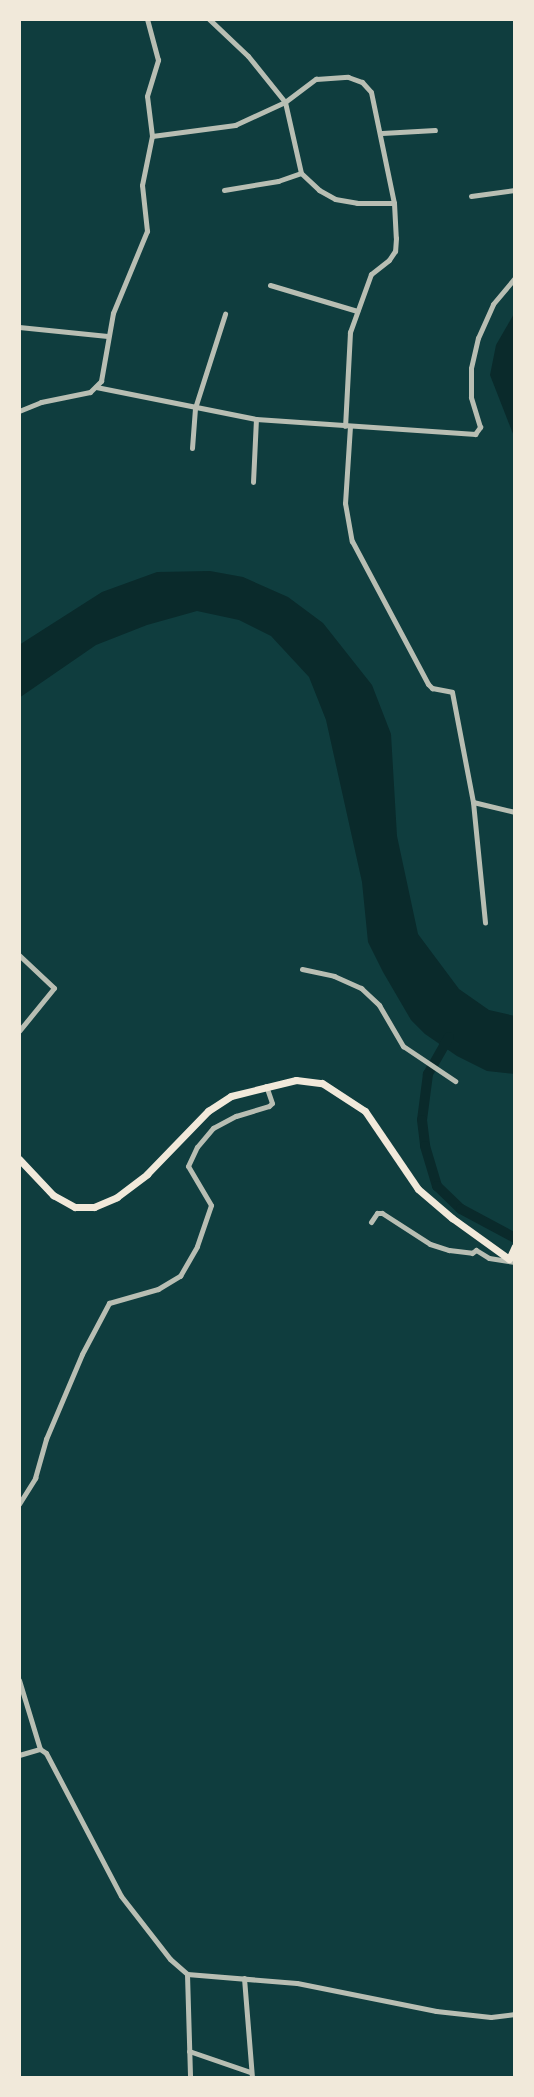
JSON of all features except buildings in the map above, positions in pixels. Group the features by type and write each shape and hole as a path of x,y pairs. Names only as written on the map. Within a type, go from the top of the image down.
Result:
{"main road":[{"path":"19,1159 52,1195 75,1207 94,1207 117,1197 147,1174 208,1111 231,1096 296,1080 322,1083 365,1111 418,1189 481,1241 512,1260 515,1246"}],"street":[{"path":"19,411 41,402 90,392 96,387 104,370 114,313 145,242 146,217 142,185 152,136 148,96 158,61 147,19"},
{"path":"209,19 248,56 285,102 302,173 318,190 335,199 357,203 394,203"},
{"path":"152,136 235,125 285,102 316,79 348,77 362,82 371,92 382,133 394,203 395,251 390,260 371,274 357,311 348,355 345,503 352,541 428,684 452,692 473,802 485,922"},
{"path":"382,133 435,130"},
{"path":"224,190 278,181 302,173"},
{"path":"471,196 515,190"},
{"path":"96,387 256,419 475,434 480,427 471,397 471,368 478,338 494,304 515,278"},
{"path":"270,285 357,311"},
{"path":"192,448 195,408 225,314"},
{"path":"19,327 108,336"},
{"path":"253,482 256,419"},
{"path":"473,802 515,812"},
{"path":"19,955 54,988 19,1031"},
{"path":"302,969 334,976 361,988 379,1005 395,1036 415,1054 455,1082"},
{"path":"19,1504 35,1478 46,1439 82,1354 109,1303 158,1289 180,1276 197,1246 211,1205 188,1166 197,1147 213,1128 236,1116 269,1106 272,1103 266,1086"},
{"path":"371,1222 377,1213 382,1213 440,1247 472,1253 476,1250 503,1262 512,1260"},
{"path":"19,1680 40,1749 46,1753 80,1814 121,1896 175,1964 187,1974 297,1983 436,2011 491,2017 515,2014"},
{"path":"19,1755 40,1749"},
{"path":"187,1974 190,2078"},
{"path":"189,2051 251,2075 244,1978"}],"water":[{"path":"515,312 515,439 490,375 496,345"},
{"path":"210,571 243,577 288,597 323,623 372,685 391,734 397,836 418,934 459,989 489,1010 515,1016 515,1074 487,1071 457,1056 425,1034 411,1020 383,972 368,942 362,882 326,720 309,677 271,636 239,620 197,611 147,625 96,645 19,698 19,645 102,592 157,572"}],"waterway":[{"path":"449,1037 428,1074 422,1120 425,1146 437,1186 461,1209 515,1238"}]}
